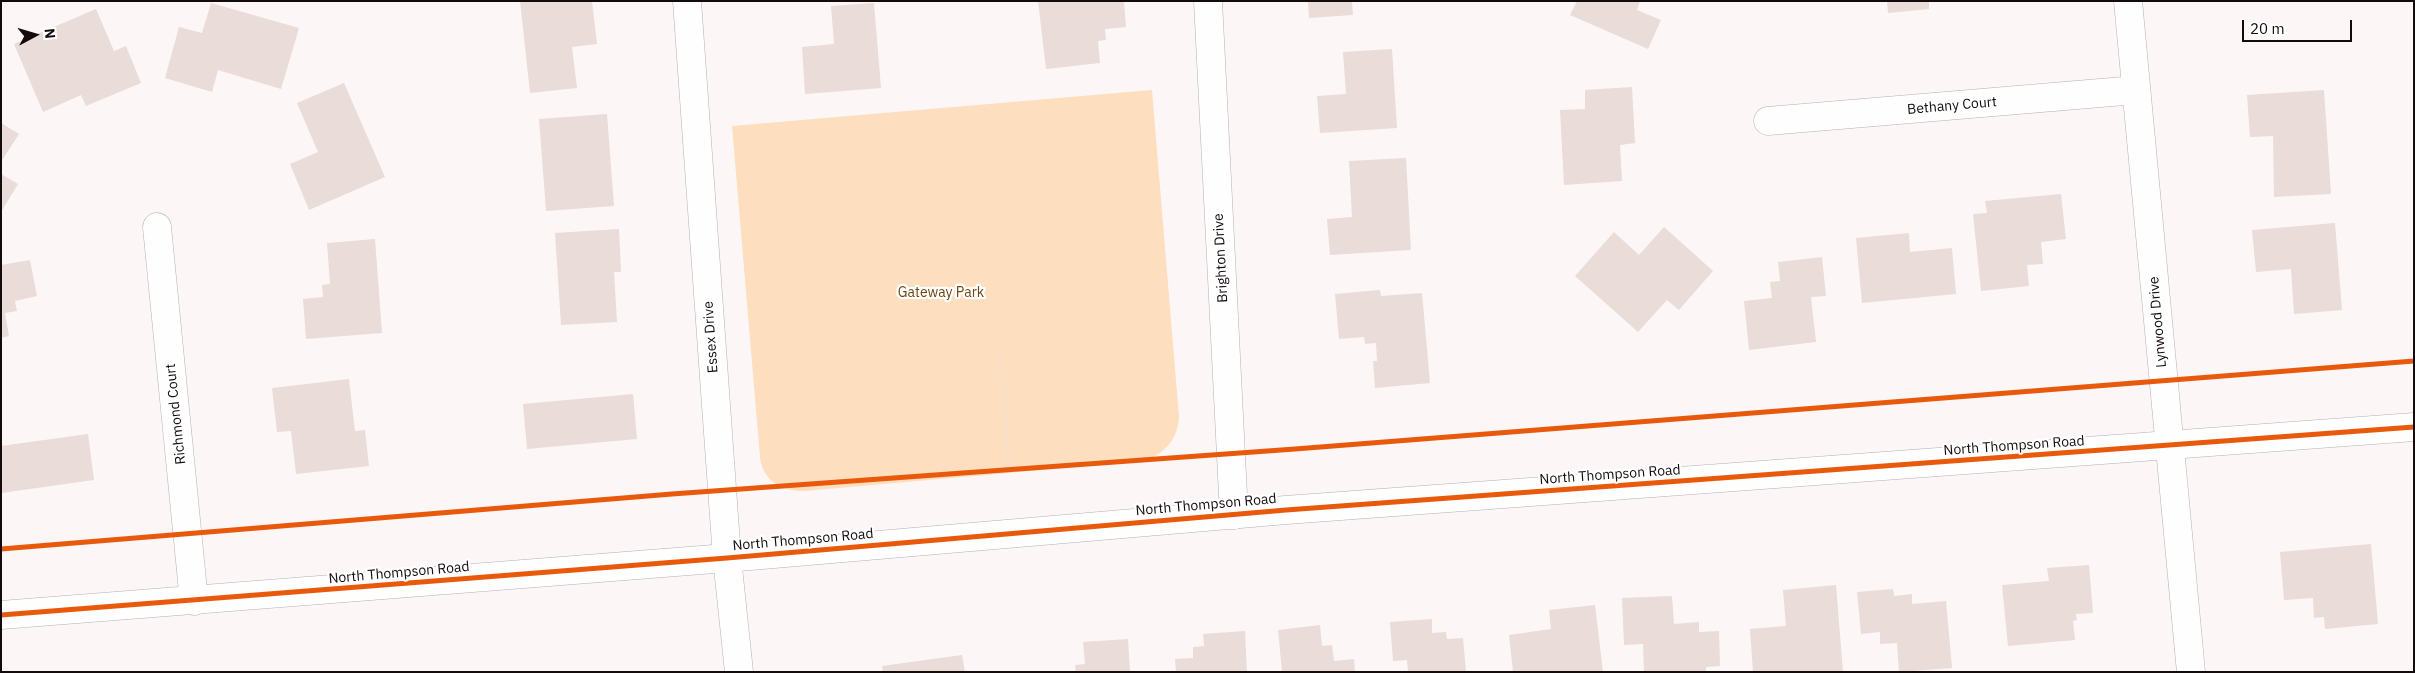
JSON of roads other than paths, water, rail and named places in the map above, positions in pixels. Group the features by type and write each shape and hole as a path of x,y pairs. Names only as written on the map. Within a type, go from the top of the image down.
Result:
{"street":[{"name":"Essex Drive","path":"687,1 727,558 739,672"},
{"name":"Brighton Drive","path":"1208,1 1234,515"},
{"name":"Lynwood Drive","path":"2128,1 2191,672"},
{"name":"Bethany Court","path":"1768,121 2136,90"},
{"name":"Richmond Court","path":"157,228 194,601"},
{"name":"North Thompson Road","path":"1,615 727,558 1234,515 2414,427"}],"park label":[{"name":"Gateway Park","path":"941,293"}]}
